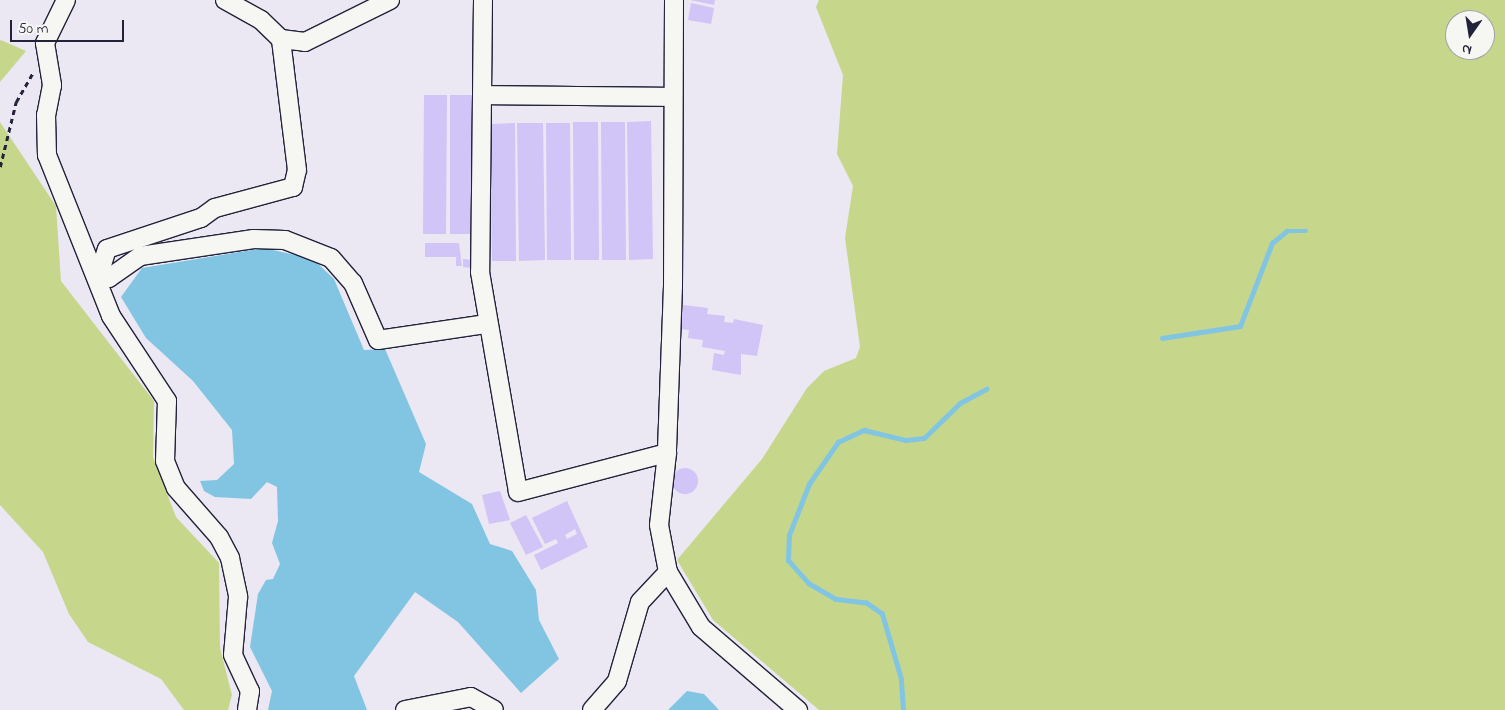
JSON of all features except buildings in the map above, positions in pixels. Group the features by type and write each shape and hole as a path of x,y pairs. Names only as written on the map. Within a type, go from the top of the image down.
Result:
{"street":[{"path":"66,0 45,43 52,85 46,115 47,155 85,258 98,278 111,316 167,400 165,461 176,488 219,537 230,558 238,597 233,655 250,691 247,710"},
{"path":"225,0 261,20 281,39 306,42 390,0"},
{"path":"483,0 480,272 487,324 518,492 667,453"},
{"path":"674,0 672,97 673,286 667,453 659,525 668,572 701,627 798,710"},
{"path":"98,278 107,249 201,218 215,208 293,186 297,170 281,39"},
{"path":"483,95 672,97"},
{"path":"98,278 109,278 140,256 284,240 332,258 353,283 378,340 487,324"},
{"path":"592,710 617,681 640,602 668,572"},
{"path":"405,710 471,697 494,710"}],"path":[{"path":"0,167 16,102 36,67"}],"green space":[{"path":"819,0 1505,0 1505,710 819,710 713,620 677,560 762,459 807,388 824,371 856,358 860,347 845,238 853,186 837,154 843,75 816,7"},
{"path":"0,41 26,51 0,82"},
{"path":"0,122 56,206 61,281 154,401 153,457 176,517 219,563 220,648 232,695 228,710 184,710 161,679 88,642 69,614 43,552 0,505"}],"water":[{"path":"264,248 313,259 334,279 364,350 385,349 426,444 419,472 472,504 490,544 512,551 536,590 539,620 559,659 521,693 458,622 415,592 354,676 367,710 268,710 272,691 250,647 258,594 266,580 273,579 280,564 272,543 278,521 277,487 267,482 251,499 215,497 204,491 200,481 217,480 234,464 232,430 193,381 146,338 121,297 142,268"},
{"path":"687,691 704,694 719,710 668,710"}],"waterway":[{"path":"1162,338 1240,326 1272,243 1287,231 1306,231"},
{"path":"903,710 901,679 882,614 866,603 835,599 809,584 788,561 789,535 809,484 838,442 864,430 906,440 924,438 960,403 986,389"}]}
